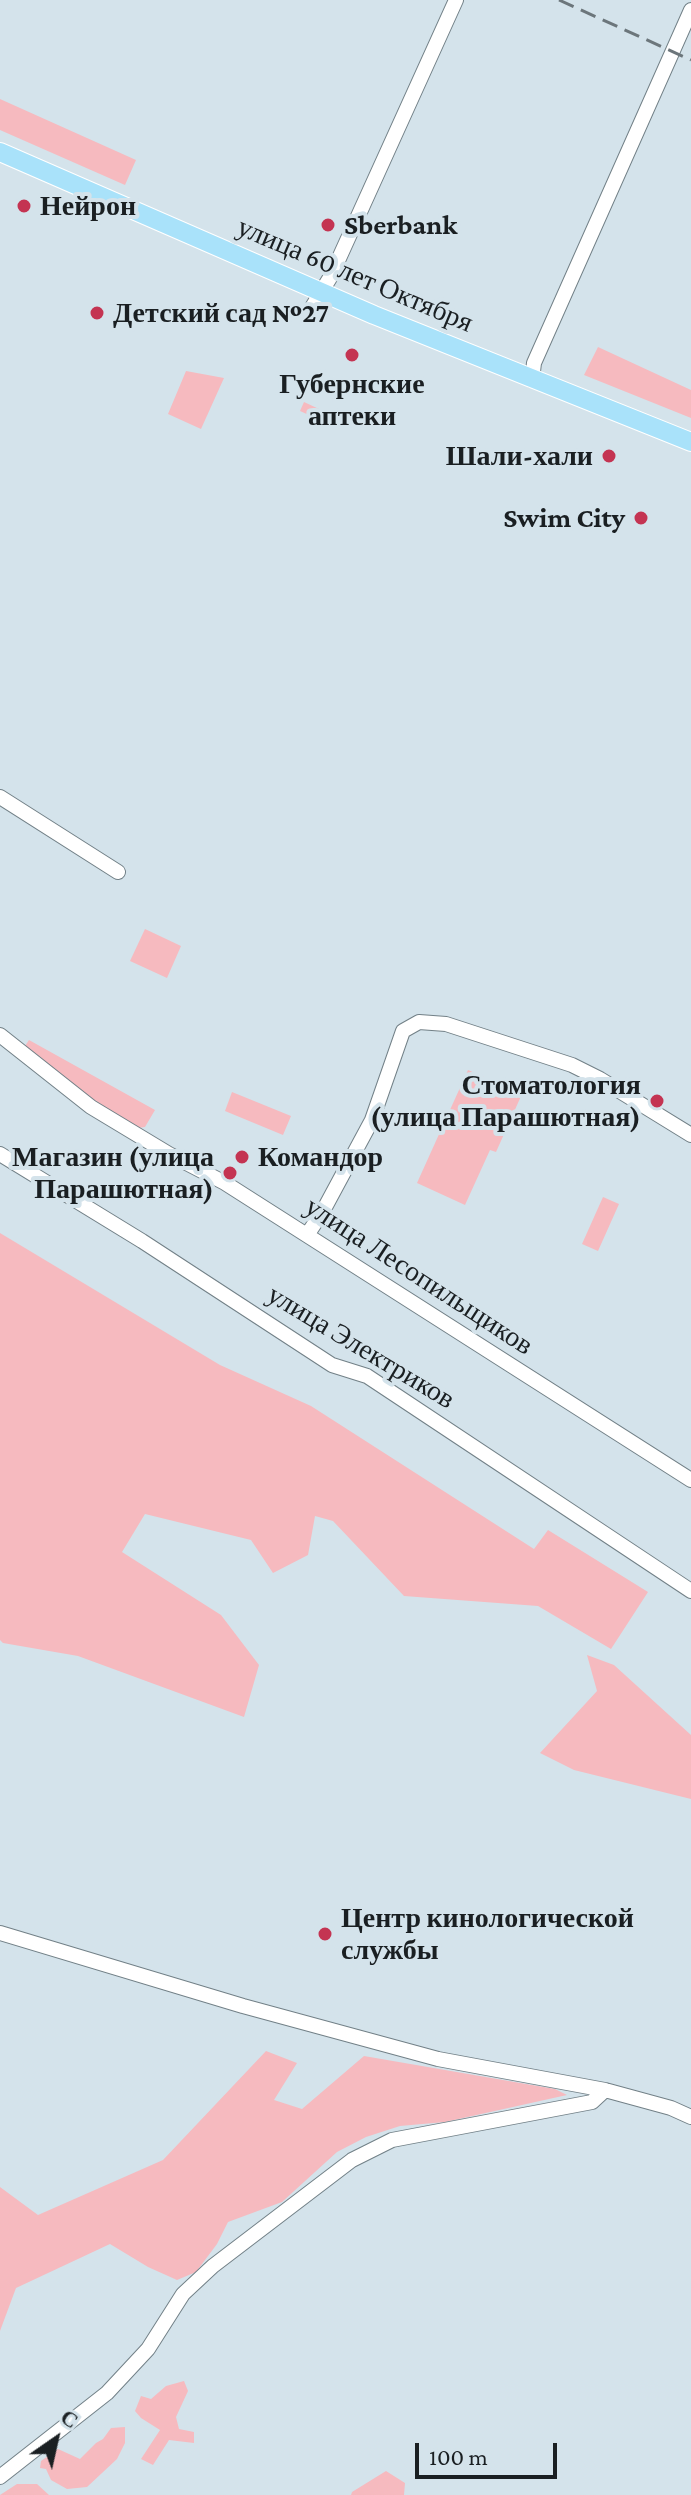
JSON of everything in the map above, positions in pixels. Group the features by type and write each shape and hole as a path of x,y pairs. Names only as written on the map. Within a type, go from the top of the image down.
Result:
{"main road":[{"name":"улица 60 лет Октября","path":"0,152 321,292 691,442"}],"street":[{"path":"311,309 456,0"},
{"path":"532,380 534,363 691,10"},
{"path":"0,797 118,872"},
{"path":"307,1235 372,1120 406,1028 426,1021 543,1053 600,1079 691,1135"},
{"name":"улица Лесопильщиков","path":"0,1035 91,1107 169,1154 225,1183 691,1480"},
{"name":"улица Электриков","path":"0,1154 142,1241 332,1365 367,1376 691,1591"},
{"path":"0,1933 243,2006 438,2059 605,2090 671,2108 691,2117"},
{"path":"0,2477 107,2393 148,2349 183,2294 213,2266 352,2160 392,2140 592,2102 605,2090"}],"shaded area":[{"path":"0,99 136,160 125,185 0,130"},
{"path":"598,347 691,390 691,418 584,375"},
{"path":"186,371 224,378 201,429 168,414"},
{"path":"304,402 347,422 340,429 300,411"},
{"path":"145,929 181,946 167,978 130,961"},
{"path":"29,1040 155,1110 145,1127 138,1128 91,1098 25,1046"},
{"path":"468,1070 522,1094 496,1152 490,1150 465,1205 417,1183"},
{"path":"232,1092 291,1116 283,1135 225,1111"},
{"path":"603,1197 619,1204 598,1251 582,1244"},
{"path":"0,1233 220,1365 311,1406 534,1549 548,1530 648,1592 611,1649 538,1606 404,1596 333,1521 315,1516 308,1555 273,1573 251,1540 145,1514 122,1552 221,1615 259,1665 244,1717 78,1656 3,1643 0,1640"},
{"path":"587,1655 614,1665 691,1735 691,1799 574,1770 540,1753 597,1691"},
{"path":"266,2051 297,2063 274,2100 302,2109 364,2056 555,2089 567,2095 445,2122 400,2126 366,2137 337,2152 282,2202 228,2222 217,2244 196,2272 177,2280 110,2244 16,2288 0,2331 0,2187 38,2215 163,2160"},
{"path":"184,2381 188,2391 176,2417 179,2429 194,2432 194,2443 169,2440 153,2465 141,2459 160,2430 135,2411 141,2396 151,2399 166,2386"},
{"path":"125,2427 125,2443 117,2459 87,2487 67,2489 51,2480 46,2469 40,2468 41,2461 58,2449 80,2459 111,2428"},
{"path":"386,2471 405,2483 404,2495 351,2495 352,2492"},
{"path":"17,2484 37,2484 49,2495 0,2495"}],"railway":[{"path":"559,0 691,60"}],"place":[{"name":"Нейрон","path":"24,206"},
{"name":"Sberbank","path":"328,225"},
{"name":"Детский сад №27","path":"97,313"},
{"name":"Губернские аптеки","path":"352,355"},
{"name":"Шали-хали","path":"609,456"},
{"name":"Swim City","path":"641,518"},
{"name":"Стоматология (улица Парашютная)","path":"657,1101"},
{"name":"Командор","path":"242,1157"},
{"name":"Магазин (улица Парашютная)","path":"230,1173"},
{"name":"Центр кинологической службы","path":"325,1934"}]}
